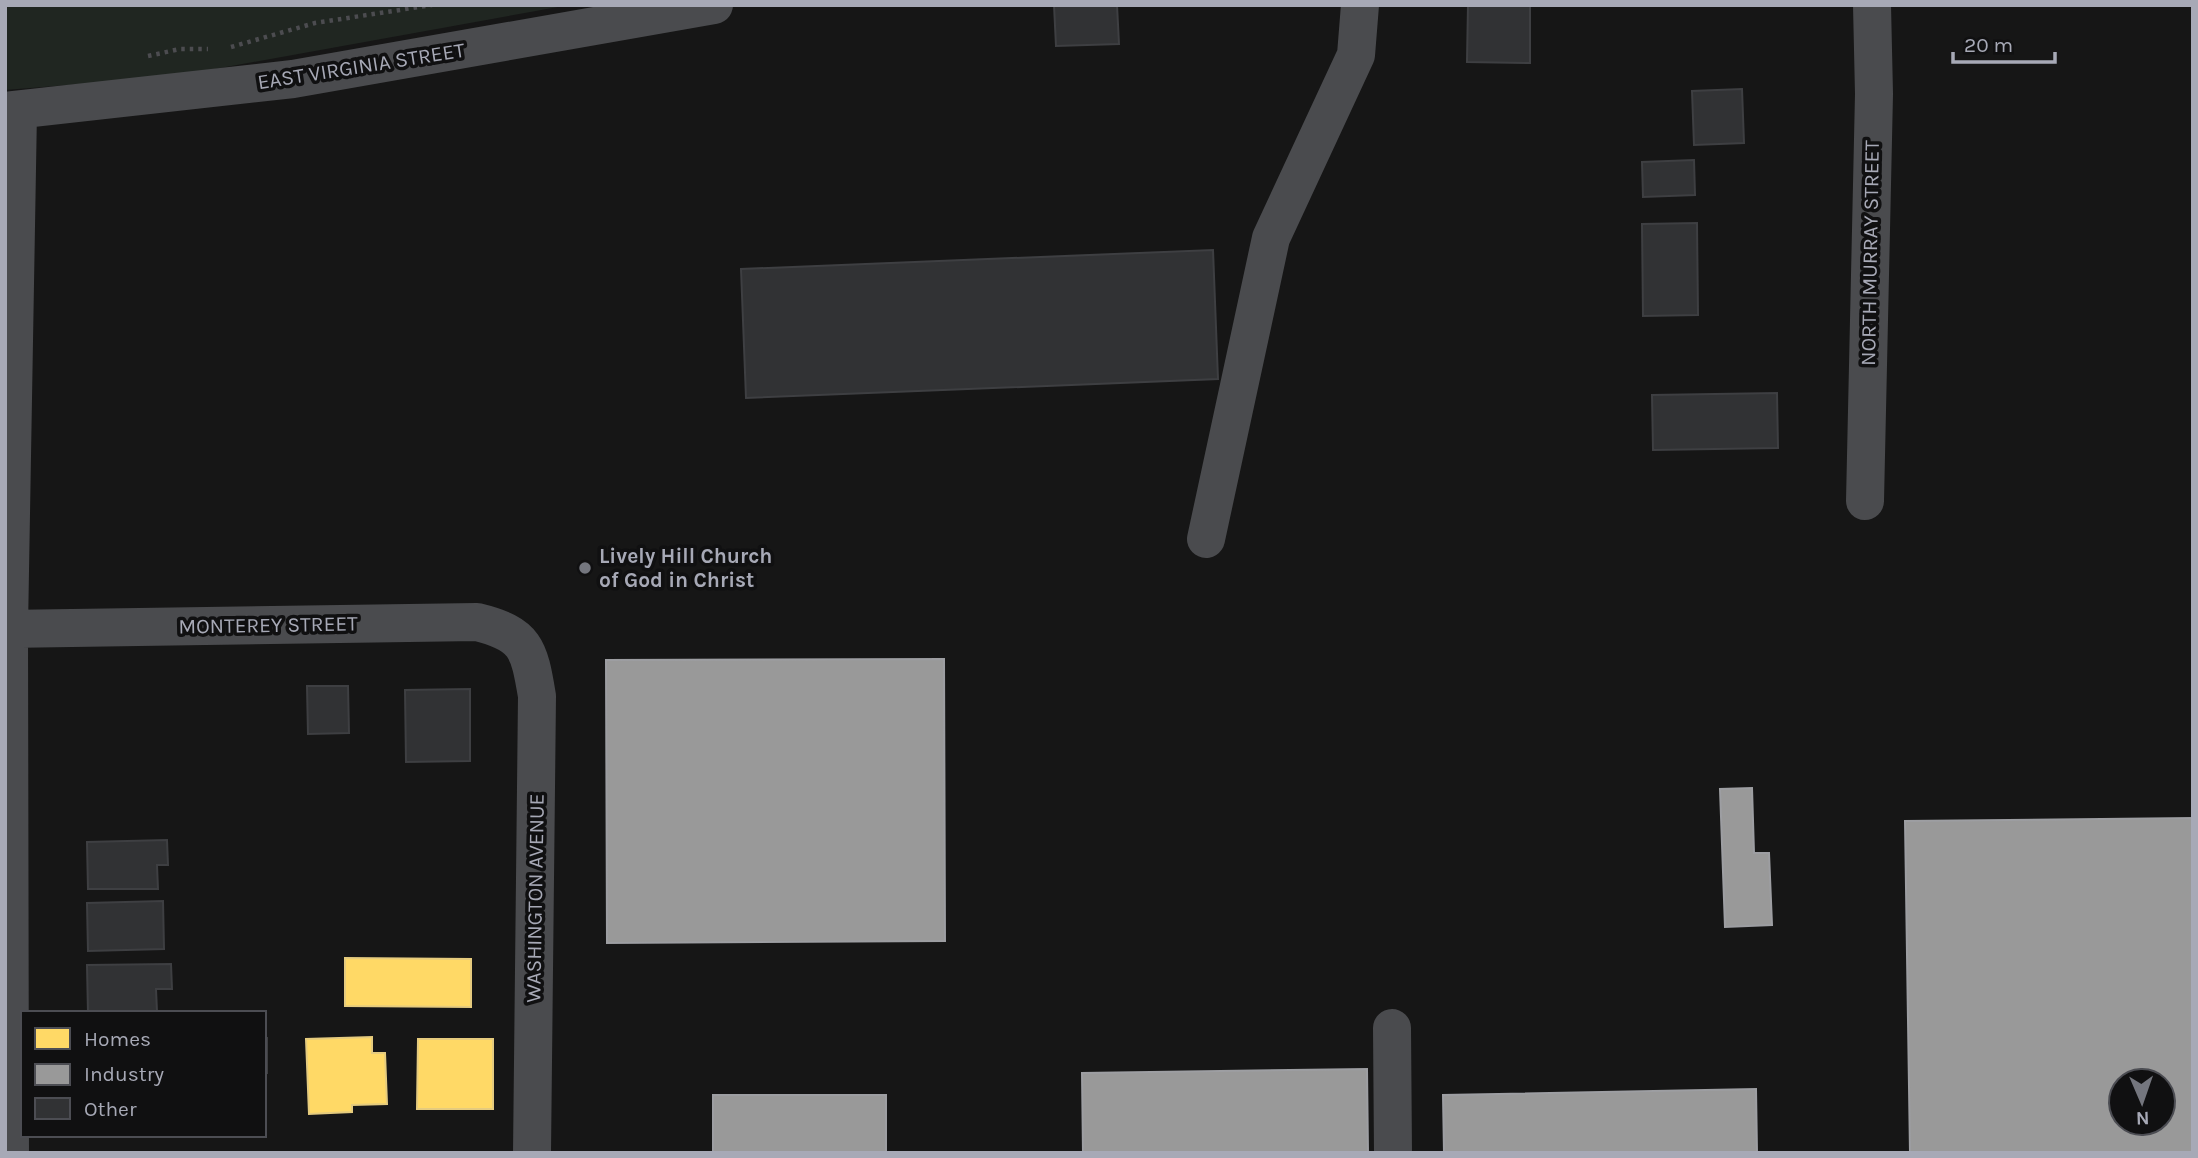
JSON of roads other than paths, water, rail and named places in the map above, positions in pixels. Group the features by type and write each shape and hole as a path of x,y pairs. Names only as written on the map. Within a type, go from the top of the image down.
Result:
{"street":[{"name":"EAST VIRGINIA STREET","path":"12,111 293,79 714,5"},
{"path":"1206,538 1271,238 1356,55 1360,5"},
{"name":"NORTH MURRAY STREET","path":"1865,502 1874,94 1872,5"},
{"path":"10,1153 7,629 12,111"},
{"name":"MONTEREY STREET","path":"7,629 477,622 506,629 524,646"},
{"name":"WASHINGTON AVENUE","path":"524,646 537,696 532,1153"},
{"path":"1392,1028 1393,1153"}],"place":[{"name":"Lively Hill Church of God in Christ","path":"585,568"}]}
